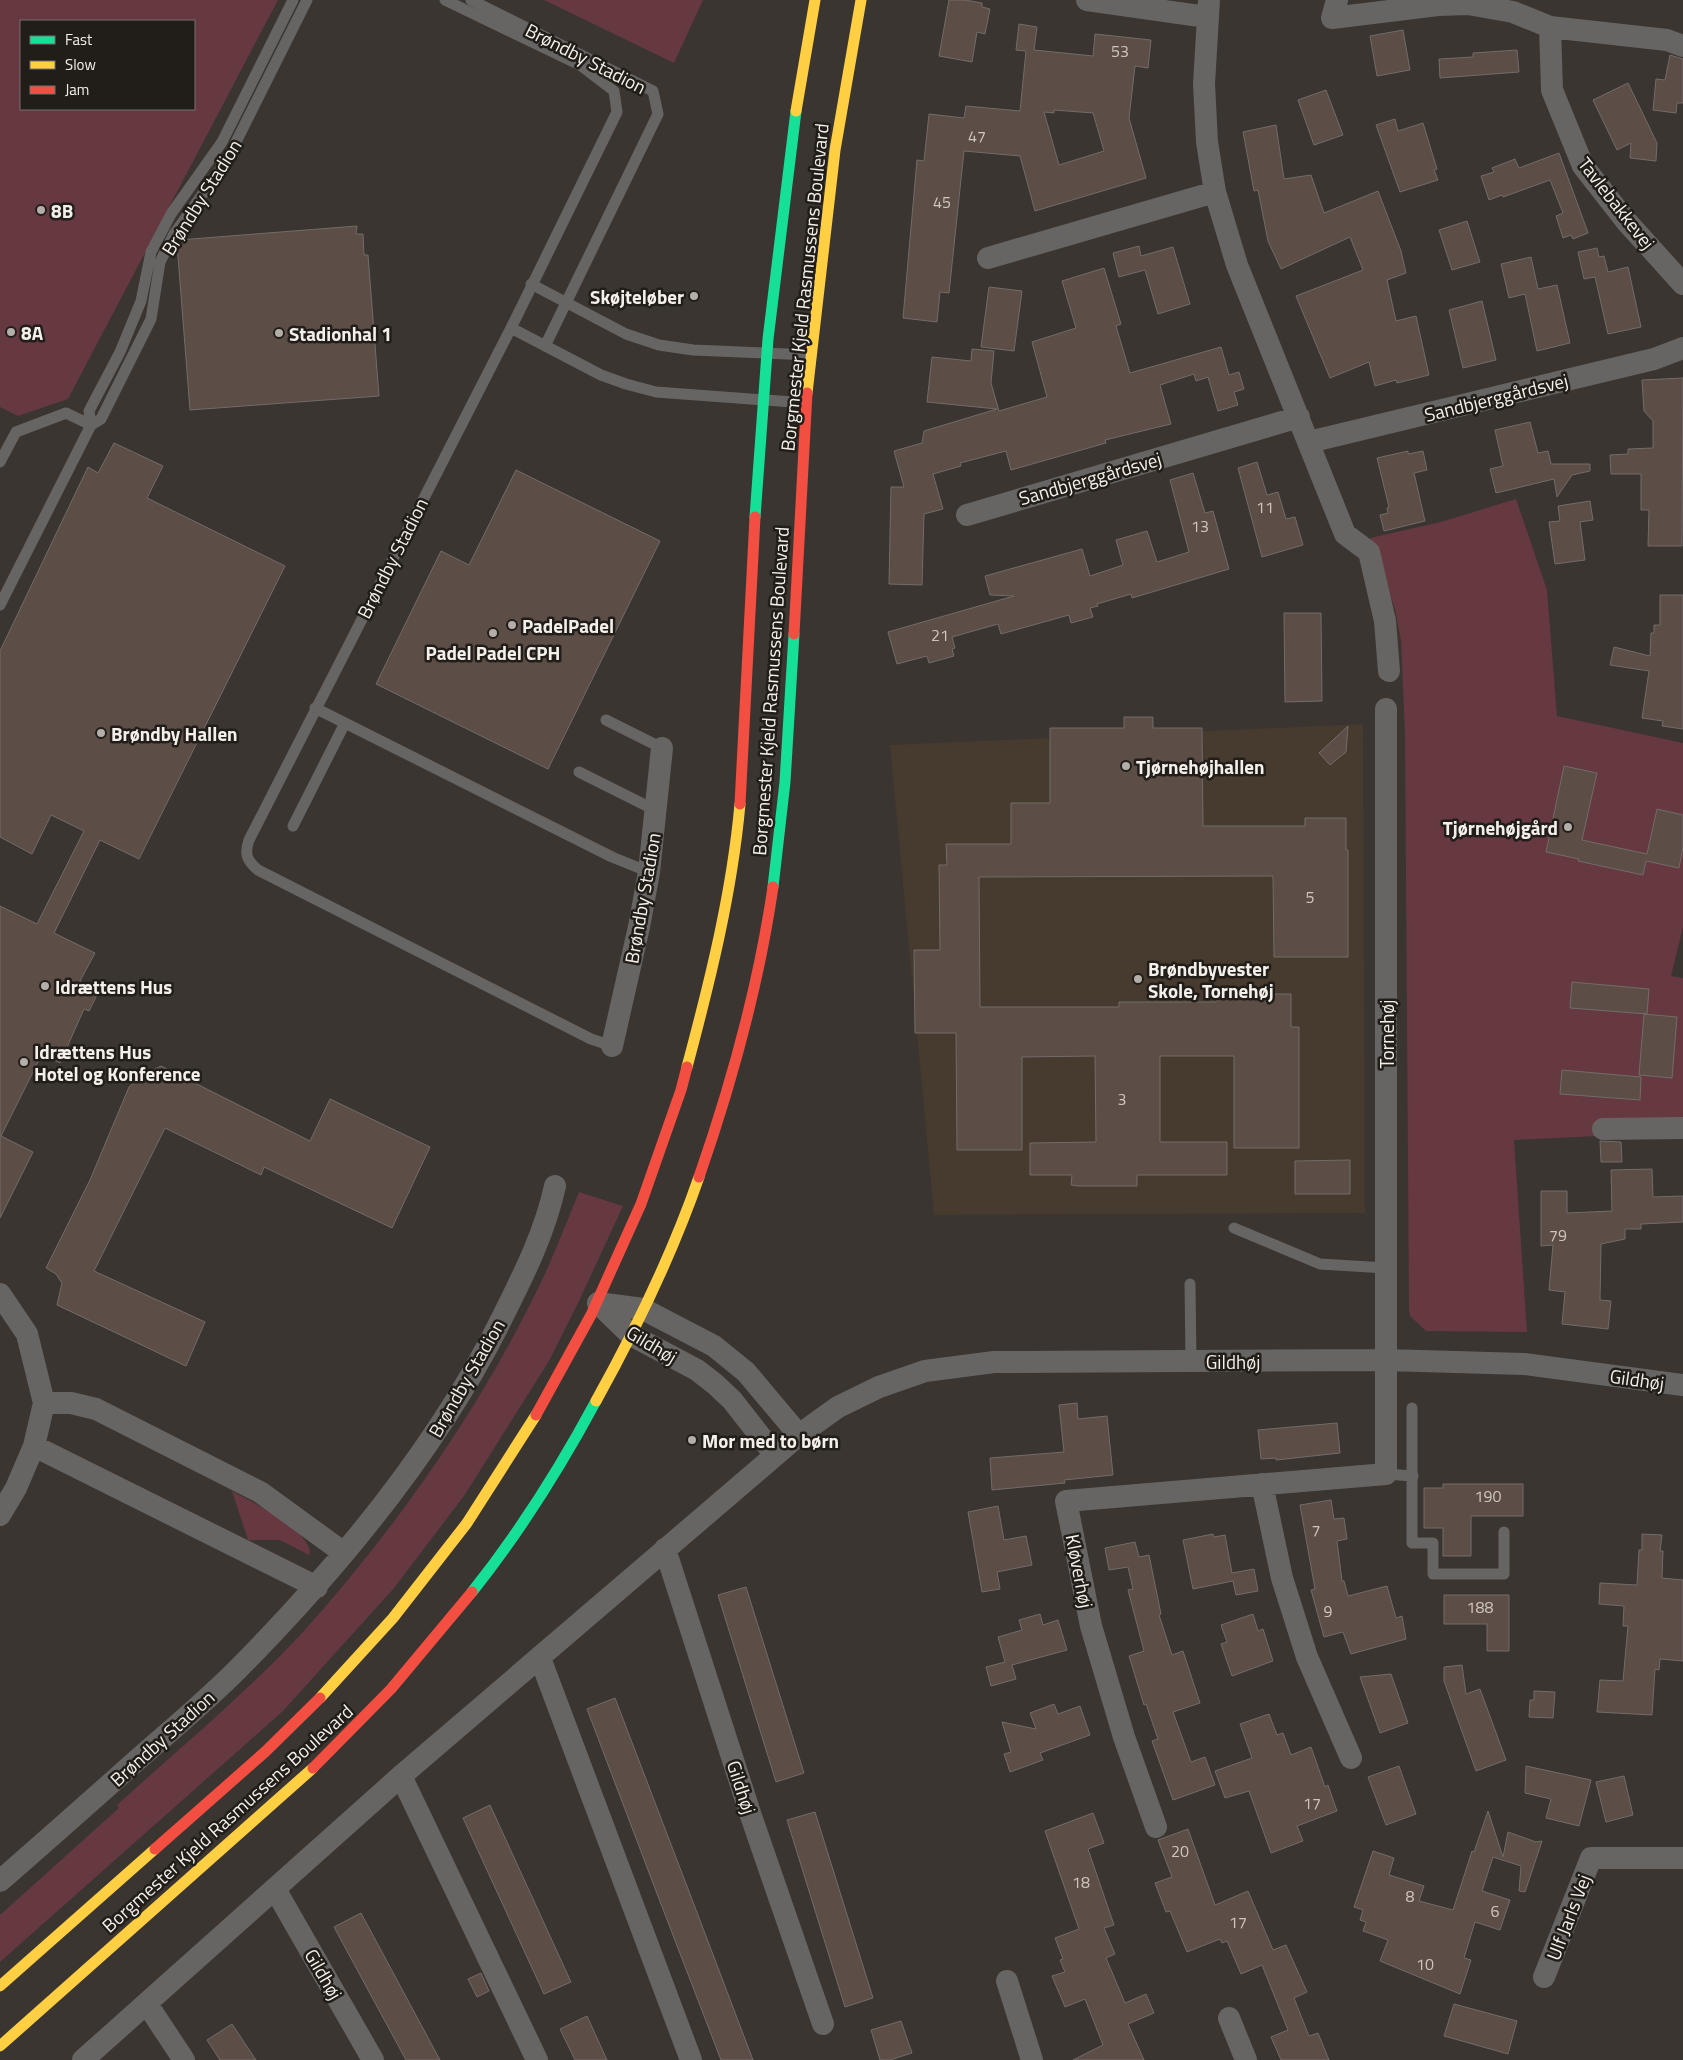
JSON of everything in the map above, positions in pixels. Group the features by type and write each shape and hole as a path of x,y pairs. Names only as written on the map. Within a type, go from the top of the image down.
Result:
{"street":[{"name":"Borgmester Kjeld Rasmussens Boulevard","path":"0,1986 297,1721 357,1659 402,1608 444,1555 527,1432 561,1374 598,1303 631,1228 666,1138 706,999 734,853 742,770 766,353 793,121 815,0"},
{"name":"Borgmester Kjeld Rasmussens Boulevard","path":"0,2046 279,1799 390,1690 441,1630 526,1516 594,1404 644,1308 680,1228 724,1102 758,967 771,903 783,808 806,403 826,209 837,134 861,0"},
{"path":"1087,0 1208,9 1204,84 1207,142 1215,192 1237,265 1345,534 1369,552 1385,622 1389,671"},
{"path":"1337,0 1332,18 1438,5 1468,4 1513,12 1550,27 1667,40 1683,46"},
{"name":"Tavlebakkevej","path":"1550,27 1550,83 1583,166 1626,221 1683,284"},
{"path":"988,258 1215,192"},
{"name":"Sandbjerggårdsvej","path":"1309,442 1654,359 1683,348"},
{"name":"Sandbjerggårdsvej","path":"967,515 1299,417"},
{"name":"Tornehøj","path":"1386,709 1387,1360"},
{"name":"Brøndby Stadion","path":"612,1046 639,927 649,872 662,748"},
{"path":"1603,1129 1683,1128"},
{"name":"Brøndby Stadion","path":"0,1881 190,1714 236,1671 316,1587 344,1553 431,1439 463,1391 493,1337 543,1231 555,1186"},
{"path":"0,1294 27,1334 44,1403 34,1446 16,1488 0,1516"},
{"name":"Gildhøj","path":"598,1303 644,1308 714,1346 746,1372 799,1434"},
{"name":"Gildhøj","path":"598,1303 631,1334 697,1370 715,1384 732,1400 775,1455"},
{"path":"1386,1474 1387,1360"},
{"name":"Gildhøj","path":"83,2060 401,1776 799,1434 838,1407 879,1387 925,1371 994,1362 1387,1360 1524,1364 1683,1385"},
{"path":"44,1403 71,1403 96,1409 260,1492 344,1553"},
{"path":"34,1446 316,1587"},
{"name":"Kløverhøj","path":"1156,1828 1124,1737 1091,1626 1066,1502 1386,1474"},
{"path":"1262,1484 1282,1578 1307,1658 1351,1758"},
{"name":"Gildhøj","path":"665,1549 751,1816 823,2024"},
{"path":"540,1658 691,2060"},
{"path":"401,1776 537,2060"},
{"name":"Ulf Jarls Vej","path":"1544,1977 1591,1858 1683,1858"},
{"name":"Gildhøj","path":"275,1889 373,2060"},
{"path":"1007,1981 1032,2060"},
{"path":"147,2004 184,2060"},
{"path":"1229,2018 1246,2060"}],"lane":[{"name":"Brøndby Stadion","path":"293,0 222,142 171,214 151,252 141,300 120,352 90,411 91,425 102,419 151,319 160,262 174,234 227,160 307,0"},
{"name":"Brøndby Stadion","path":"445,0 580,65 614,90 617,112 511,328 249,840 245,849 246,856 251,865 258,870 591,1039 612,1046"},
{"name":"Brøndby Stadion","path":"471,0 653,91 658,114 545,346"},
{"path":"531,284 626,334 659,345 693,350 811,355"},
{"path":"511,328 601,375 656,392 806,403"},
{"path":"0,462 4,444 16,432 66,413 91,425 0,605"},
{"path":"315,708 612,857 649,872"},
{"path":"606,720 662,748"},
{"path":"293,826 345,723"},
{"path":"579,772 656,811"},
{"path":"1234,1228 1320,1264 1386,1268"},
{"path":"1190,1284 1191,1361"},
{"path":"1412,1408 1412,1543 1433,1543 1433,1574 1504,1574 1504,1532"},
{"path":"1386,1474 1412,1476"}],"shaded area":[{"path":"0,0 278,0 68,399 18,416 0,407"},
{"path":"544,0 703,0 674,63"},
{"path":"1516,499 1547,590 1557,716 1683,743 1683,927 1671,976 1683,978 1683,1132 1514,1140 1527,1332 1426,1331 1410,1316 1409,1309 1405,735 1401,641 1395,609 1370,538 1441,522"},
{"name":"Brøndbyvester Skole, Tornehøj","path":"1363,724 1365,1213 934,1215 890,745"},
{"path":"579,1192 623,1206 549,1361 464,1496 394,1588 283,1711 0,1962 0,1915 119,1808 117,1805 259,1677 334,1597 379,1541 456,1433 502,1357 543,1278"},
{"path":"232,1491 289,1525 306,1543 310,1552 309,1555 280,1540 248,1540"}],"building":[{"path":"949,0 982,3 982,7 990,9 985,34 977,32 972,62 939,56"},
{"path":"1019,24 1037,27 1034,50 1093,56 1095,34 1151,40 1148,68 1135,66 1129,118 1146,178 1035,211 1020,156 964,151 949,293 940,292 937,322 903,318 917,160 924,161 929,114 964,118 966,106 1020,111 1026,51 1016,50","holes":["1054,110 1093,113 1104,151 1059,165 1044,112 1054,113"]},
{"path":"1403,30 1410,70 1377,76 1370,36"},
{"path":"1517,50 1519,72 1440,78 1439,59 1473,57 1473,53"},
{"path":"1670,55 1683,59 1683,103 1677,103 1676,113 1653,110 1656,79 1665,80"},
{"path":"1628,83 1657,143 1656,161 1630,158 1631,143 1617,150 1593,100"},
{"path":"1326,90 1343,135 1314,145 1298,100"},
{"path":"1395,119 1398,131 1423,123 1437,169 1434,170 1438,180 1400,192 1376,125"},
{"path":"1276,125 1284,179 1311,175 1324,213 1378,191 1401,251 1406,273 1387,280 1396,321 1416,316 1429,375 1397,383 1396,380 1375,386 1369,362 1330,378 1296,296 1363,270 1350,237 1281,269 1268,241 1258,190 1254,191 1243,132"},
{"path":"1559,153 1588,233 1573,239 1571,235 1563,238 1556,216 1563,213 1550,180 1503,197 1502,195 1489,200 1481,176 1494,172 1492,168 1515,159 1519,168"},
{"path":"1467,221 1480,262 1452,270 1439,230"},
{"name":"Stadionhal 1","path":"357,226 356,234 363,234 364,255 368,255 379,396 190,410 177,244 179,240"},
{"path":"1139,246 1141,256 1173,247 1190,304 1158,314 1145,270 1119,277 1113,253"},
{"path":"1597,248 1599,257 1604,256 1608,272 1628,267 1641,327 1608,334 1595,277 1584,279 1578,252"},
{"path":"1531,257 1538,289 1557,285 1570,343 1537,351 1525,294 1509,298 1501,264"},
{"path":"1104,268 1121,324 1116,326 1130,373 1221,347 1229,375 1239,372 1244,389 1234,392 1238,405 1218,411 1208,377 1196,381 1194,374 1160,385 1171,424 1105,440 1106,443 1011,470 1006,451 960,463 961,466 933,474 943,509 924,514 922,585 889,584 891,487 904,487 894,451 922,443 924,431 997,409 927,402 932,357 971,361 972,349 994,351 991,383 999,411 1047,397 1032,342 1076,328 1062,281"},
{"path":"989,287 1022,291 1014,351 981,347"},
{"path":"1482,301 1496,360 1463,368 1449,310"},
{"path":"1683,378 1682,546 1648,546 1649,510 1641,510 1641,474 1611,474 1610,455 1628,454 1628,449 1653,448 1653,421 1644,411 1642,380"},
{"path":"1530,422 1538,453 1548,451 1551,464 1590,464 1590,471 1572,475 1557,497 1554,479 1496,493 1490,469 1503,466 1495,430"},
{"name":"Brøndby Hallen","path":"114,443 163,466 147,498 285,566 139,859 100,840 54,933 95,953 80,981 99,991 89,1011 84,1009 60,1063 42,1054 1,1136 33,1152 0,1218 0,906 37,924 84,831 51,815 32,854 0,837 0,651 88,467 98,473"},
{"path":"1408,451 1408,454 1423,451 1427,470 1414,473 1425,521 1384,531 1380,515 1388,513 1387,508 1389,507 1377,458"},
{"path":"1257,462 1267,495 1278,492 1286,519 1295,517 1303,545 1262,557 1238,468"},
{"name":"PadelPadel","path":"516,470 660,541 548,769 376,684 441,551 469,565"},
{"path":"1193,473 1205,513 1213,511 1229,569 1132,598 1131,594 1097,604 1098,606 1090,608 1093,617 1071,623 1069,615 1001,634 998,624 952,637 955,648 952,649 954,656 929,663 927,656 897,664 888,632 1014,596 990,595 985,576 1082,549 1090,576 1123,565 1116,540 1147,531 1157,562 1189,552 1170,480"},
{"path":"1590,501 1593,520 1580,522 1585,560 1555,564 1549,522 1560,521 1558,506"},
{"path":"1660,595 1683,595 1683,729 1662,726 1663,721 1642,718 1649,671 1610,665 1614,647 1650,656 1651,633 1654,633 1654,625 1660,625"},
{"path":"1284,613 1321,613 1322,701 1285,702"},
{"path":"1124,717 1153,717 1153,728 1202,728 1203,826 1305,826 1305,818 1346,818 1346,850 1348,850 1348,957 1274,957 1273,876 979,877 980,1007 1119,1007 1119,1002 1216,1002 1217,994 1291,994 1291,1027 1299,1027 1299,1148 1234,1148 1234,1056 1160,1056 1160,1142 1227,1142 1227,1175 1137,1175 1137,1186 1079,1186 1071,1185 1072,1175 1030,1175 1030,1143 1096,1142 1095,1056 1022,1057 1022,1150 957,1150 956,1033 915,1033 914,950 940,950 939,865 947,865 946,844 1011,844 1011,803 1050,803 1050,728 1124,728"},
{"path":"1348,726 1346,752 1330,765 1319,753"},
{"name":"Tjørnehøjgård","path":"1564,766 1597,773 1582,840 1647,854 1657,809 1683,815 1683,847 1679,868 1646,861 1643,875 1546,852"},
{"path":"1572,982 1649,989 1647,1014 1570,1008"},
{"path":"1644,1014 1677,1017 1672,1078 1639,1075"},
{"path":"161,1066 310,1141 330,1099 430,1147 392,1228 264,1167 261,1175 165,1128 94,1271 205,1322 186,1366 57,1305 62,1283 56,1274 46,1268 90,1180 129,1087 141,1076"},
{"path":"1562,1070 1641,1077 1640,1100 1560,1094"},
{"path":"1600,1141 1621,1142 1622,1162 1601,1162"},
{"path":"1350,1160 1350,1194 1295,1194 1295,1161"},
{"path":"1652,1169 1653,1197 1683,1196 1683,1222 1641,1224 1641,1229 1625,1229 1625,1239 1601,1244 1600,1300 1611,1301 1608,1329 1562,1324 1565,1292 1549,1290 1553,1245 1541,1246 1541,1191 1567,1191 1567,1213 1612,1211 1611,1170"},
{"path":"1077,1403 1078,1419 1107,1416 1113,1475 1064,1480 1065,1483 992,1490 990,1458 1064,1452 1059,1405"},
{"path":"1337,1423 1340,1453 1276,1460 1276,1458 1261,1459 1258,1430"},
{"path":"1443,1484 1523,1484 1523,1516 1471,1516 1471,1556 1443,1556 1443,1528 1424,1528 1424,1488 1443,1488"},
{"path":"1331,1500 1334,1519 1344,1518 1347,1539 1337,1541 1342,1581 1344,1581 1348,1596 1387,1586 1396,1618 1402,1616 1406,1639 1351,1654 1343,1632 1324,1637 1311,1590 1315,1589 1300,1505"},
{"path":"998,1506 1004,1540 1026,1536 1032,1565 997,1572 1000,1589 982,1592 968,1512"},
{"path":"1213,1534 1214,1537 1225,1535 1232,1573 1254,1569 1258,1591 1236,1595 1233,1581 1193,1589 1183,1540"},
{"path":"1642,1534 1662,1535 1660,1551 1663,1551 1662,1578 1683,1580 1683,1661 1660,1659 1659,1670 1655,1669 1652,1715 1597,1712 1600,1680 1623,1681 1628,1626 1623,1626 1624,1606 1599,1604 1600,1583 1637,1585 1639,1550 1642,1550"},
{"path":"1135,1542 1139,1557 1149,1555 1161,1614 1159,1615 1172,1655 1183,1651 1200,1703 1173,1712 1191,1762 1205,1757 1215,1785 1173,1800 1152,1741 1158,1739 1146,1704 1144,1705 1129,1656 1144,1651 1128,1590 1133,1589 1128,1567 1109,1570 1105,1548"},
{"path":"746,1587 804,1773 776,1782 718,1595"},
{"path":"1444,1595 1509,1595 1509,1651 1487,1651 1487,1624 1444,1624"},
{"path":"1040,1614 1043,1625 1058,1620 1067,1650 1012,1665 1016,1679 991,1686 986,1667 1005,1662 998,1637 1022,1630 1019,1620"},
{"path":"1253,1614 1258,1631 1263,1629 1273,1661 1232,1676 1221,1644 1227,1642 1221,1625"},
{"path":"1462,1665 1466,1694 1480,1689 1506,1760 1476,1771 1444,1681 1444,1667"},
{"path":"1391,1674 1408,1723 1380,1733 1360,1677"},
{"path":"1534,1691 1555,1692 1553,1718 1529,1717 1530,1700 1534,1700"},
{"path":"615,1698 753,2060 721,2060 656,1891 587,1709"},
{"path":"1054,1704 1058,1714 1080,1706 1090,1735 1040,1753 1043,1760 1010,1772 1004,1754 1011,1752 1002,1722 1036,1729 1030,1713"},
{"path":"1269,1714 1277,1735 1283,1733 1291,1755 1311,1747 1325,1787 1328,1785 1337,1811 1297,1826 1303,1841 1271,1853 1249,1791 1225,1798 1215,1771 1252,1758 1240,1724"},
{"path":"1399,1766 1416,1814 1386,1825 1368,1777"},
{"path":"1526,1766 1591,1780 1579,1826 1546,1818 1551,1799 1525,1793"},
{"path":"1624,1776 1633,1815 1606,1822 1596,1782"},
{"path":"490,1805 571,1982 544,1994 463,1818"},
{"path":"1488,1811 1503,1857 1508,1832 1536,1842 1542,1841 1525,1892 1519,1891 1521,1866 1493,1857 1482,1891 1510,1900 1500,1930 1475,1922 1464,1958 1471,1960 1460,1994 1380,1961 1388,1940 1363,1931 1366,1922 1360,1920 1363,1910 1354,1907 1373,1851 1394,1858 1389,1875 1424,1886 1419,1901 1453,1910 1472,1851 1474,1852"},
{"path":"815,1812 873,1998 845,2007 787,1820"},
{"path":"1093,1813 1104,1843 1088,1849 1114,1925 1104,1928 1115,1954 1106,1958 1125,2003 1146,1994 1154,2013 1128,2024 1144,2060 1073,2060 1103,2045 1085,1999 1065,2007 1052,1976 1065,1972 1060,1960 1063,1959 1055,1938 1079,1929 1045,1831"},
{"path":"1188,1829 1215,1905 1248,1891 1273,1950 1286,1945 1307,1992 1294,1998 1309,2036 1318,2033 1329,2060 1281,2060 1271,2037 1288,2030 1262,1965 1241,1974 1227,1941 1222,1943 1220,1939 1187,1952 1170,1911 1166,1912 1155,1883 1172,1877 1158,1840"},
{"path":"361,1913 440,2060 406,2060 334,1927"},
{"path":"481,1973 489,1991 477,1997 468,1979"},
{"path":"1454,2004 1517,2021 1508,2054 1444,2036"},
{"path":"587,2016 607,2060 575,2060 560,2029"},
{"path":"901,2021 912,2053 890,2060 880,2060 871,2030"},
{"path":"232,2024 256,2060 220,2060 207,2040"}],"traffic: fast":[{"path":"755,517 768,339 796,111"},
{"path":"773,887 785,782 794,634"},
{"path":"472,1592 538,1500 596,1401"}],"traffic: slow":[{"path":"796,111 815,0"},
{"path":"807,393 835,150 861,0"},
{"path":"687,1067 712,969 726,904 740,804"},
{"path":"596,1401 652,1291 677,1235 699,1177"},
{"path":"320,1698 393,1618 467,1523 536,1415"},
{"path":"0,2046 313,1768"},
{"path":"0,1986 155,1849"}],"traffic: jam":[{"path":"794,634 807,393"},
{"path":"740,804 755,517"},
{"path":"699,1177 743,1034 760,960 773,887"},
{"path":"536,1415 591,1315 641,1204 681,1090 687,1067"},
{"path":"313,1768 391,1689 472,1592"},
{"path":"155,1849 265,1752 320,1698"}],"place":[{"name":"8B","path":"41,210"},
{"name":"Skøjteløber","path":"694,296"},
{"name":"8A","path":"11,332"},
{"name":"Stadionhal 1","path":"279,333"},
{"name":"PadelPadel","path":"512,625"},
{"name":"Padel Padel CPH","path":"493,633"},
{"name":"Brøndby Hallen","path":"101,733"},
{"name":"Tjørnehøjhallen","path":"1126,766"},
{"name":"Tjørnehøjgård","path":"1568,827"},
{"name":"Brøndbyvester Skole, Tornehøj","path":"1138,979"},
{"name":"Idrættens Hus","path":"45,986"},
{"name":"Idrættens Hus Hotel og Konference","path":"24,1062"},
{"name":"Mor med to børn","path":"692,1440"}]}
